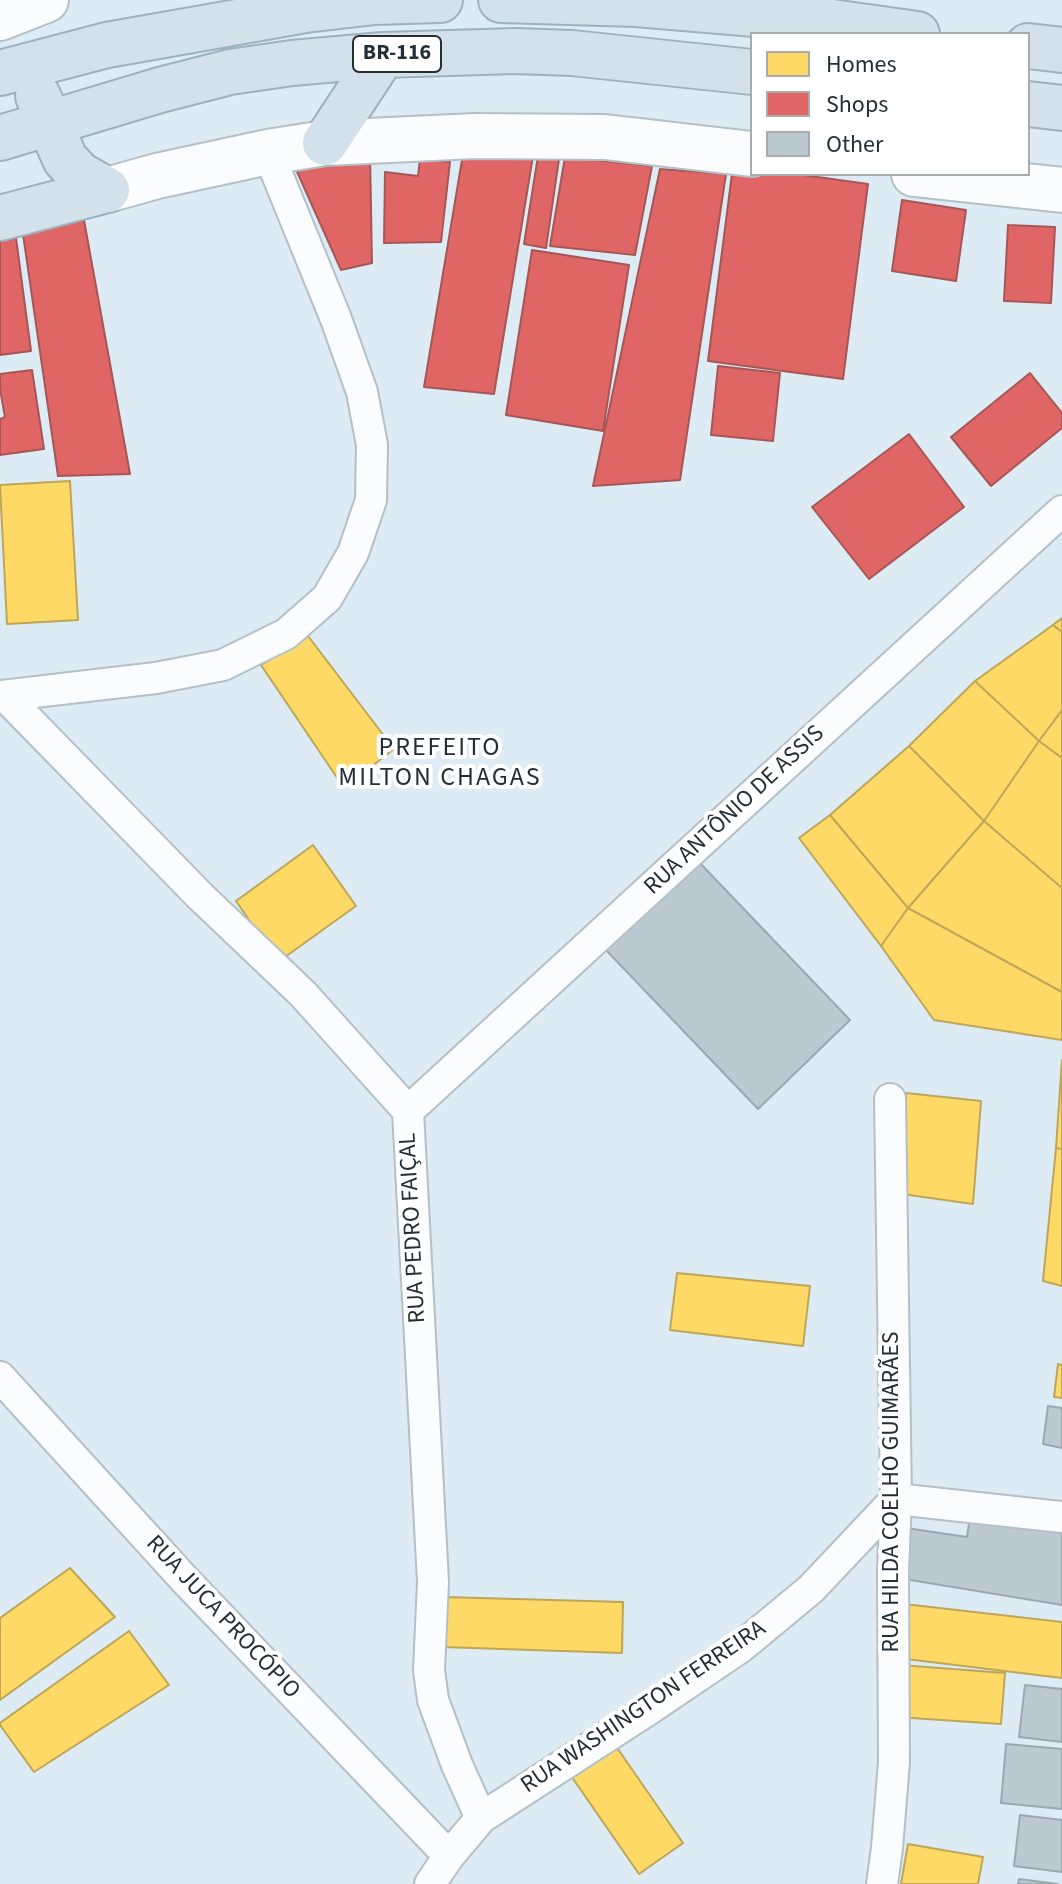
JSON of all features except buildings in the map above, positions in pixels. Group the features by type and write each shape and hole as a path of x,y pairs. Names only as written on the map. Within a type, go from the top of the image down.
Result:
{"highway":[{"name":"BR-116","path":"14,69 107,45 309,5 440,0"},
{"path":"501,0 651,5 803,18 896,32"},
{"path":"1030,46 1062,50"},
{"name":"BR-116","path":"0,138 230,72 292,63 383,55 516,51 572,53 750,72"},
{"path":"325,143 383,55"},
{"path":"14,69 50,124 65,159 79,174 107,190"},
{"path":"1030,104 1062,108"},
{"path":"0,218 107,190"}],"main road":[{"path":"0,18 46,0"},
{"path":"107,190 268,152 325,143 475,136 605,137 750,154"},
{"path":"932,176 1062,190"}],"street":[{"path":"3,696 156,678 223,665 286,634 327,598 353,553 371,500 372,445 362,392 336,319 268,152"},
{"name":"RUA ANTÔNIO DE ASSIS","path":"408,1111 1062,511"},
{"name":"RUA PEDRO FAIÇAL","path":"3,696 200,896 303,994 408,1111 433,1582 429,1670 433,1700 481,1818"},
{"name":"RUA HILDA COELHO GUIMARÃES","path":"882,1884 894,1762 893,1572 896,1499 890,1099"},
{"name":"RUA JUCA PROCÓPIO","path":"0,1377 185,1580 449,1856"},
{"path":"896,1499 1062,1517"},
{"name":"RUA WASHINGTON FERREIRA","path":"430,1884 481,1818 741,1647 811,1589 896,1499"}],"district":[{"name":"PREFEITO MILTON CHAGAS","path":"440,764"}]}
